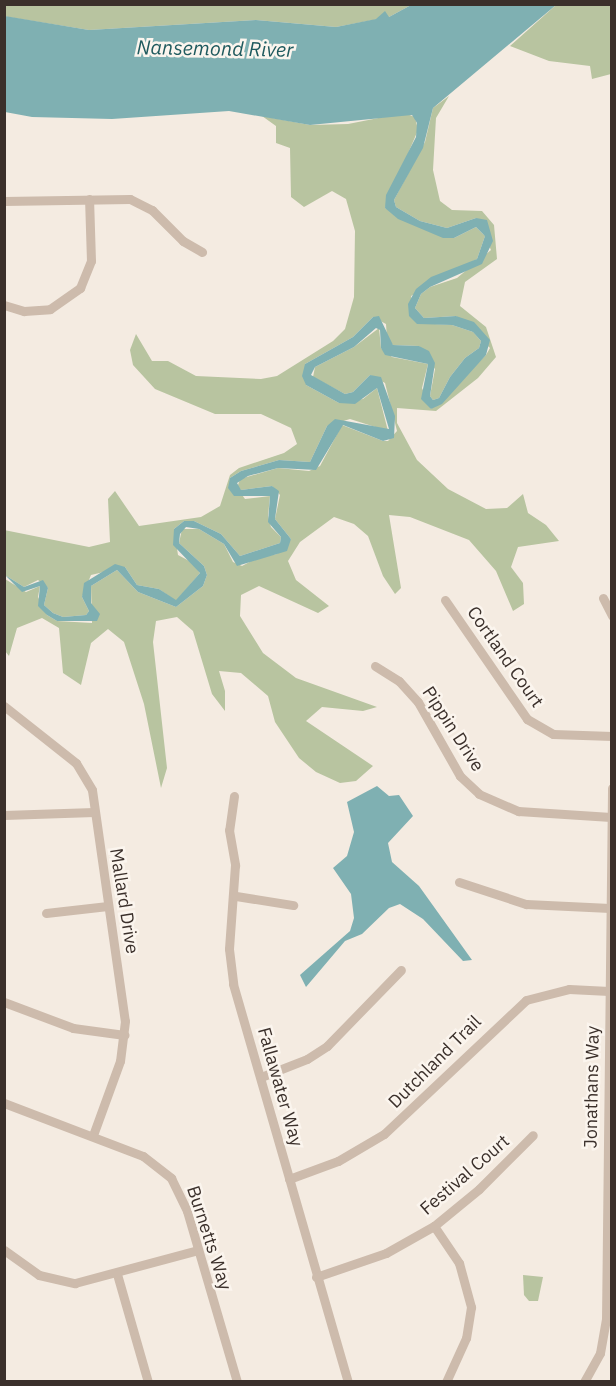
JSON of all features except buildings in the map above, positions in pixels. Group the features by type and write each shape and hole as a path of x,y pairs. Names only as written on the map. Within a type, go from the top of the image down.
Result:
{"street":[{"path":"4,305 24,311 50,309 80,288 91,261 89,199"},
{"path":"4,201 89,199 138,202 160,216 183,241 202,252"},
{"path":"603,598 612,616"},
{"name":"Cortland Court","path":"445,600 527,719 553,734 612,736"},
{"name":"Pippin Drive","path":"375,666 399,681 418,702 460,776 479,794 518,811 611,817"},
{"name":"Mallard Drive","path":"4,706 76,763 92,790 125,1035 120,1061 93,1135"},
{"name":"Jonathans Way","path":"584,1382 600,1353 606,1320 612,788"},
{"name":"Fallawater Way","path":"234,796 229,830 236,896 229,949 233,984 348,1382"},
{"path":"4,815 94,812"},
{"path":"459,882 526,904 610,908"},
{"path":"236,896 293,905"},
{"path":"46,913 108,906"},
{"path":"261,1077 300,1063 327,1046 401,970"},
{"name":"Dutchland Trail","path":"289,1179 338,1161 384,1134 526,1000 569,989 609,991"},
{"path":"4,1002 73,1028 125,1035"},
{"name":"Burnetts Way","path":"4,1102 143,1156 164,1171 185,1205 237,1382"},
{"name":"Festival Court","path":"316,1276 386,1253 434,1226 479,1189 533,1135"},
{"path":"434,1226 459,1263 471,1307 466,1338 446,1382"},
{"path":"4,1250 26,1269 59,1281 84,1282 198,1250"},
{"path":"117,1274 148,1382"}],"green space":[{"path":"4,5 411,5 389,17 336,27 256,20 89,30 8,17 5,16"},
{"path":"556,5 611,5 611,74 592,79 590,66 549,61 510,46"},
{"path":"449,96 436,118 433,170 440,201 452,210 482,211 494,225 497,259 465,282 460,306 486,327 496,357 478,378 436,411 397,408 397,423 417,460 448,489 486,509 507,508 523,494 528,513 546,525 559,541 518,547 511,567 523,583 524,604 513,611 496,571 469,540 410,517 389,515 401,588 395,594 383,576 368,536 354,524 334,517 300,542 288,561 296,580 329,606 318,613 259,586 241,595 240,616 263,653 296,678 377,707 363,711 322,707 306,721 373,766 356,781 340,783 316,772 299,758 275,722 268,696 241,673 219,671 225,691 225,711 212,694 193,631 177,617 156,621 153,642 167,768 161,788 144,704 124,642 108,629 91,643 81,685 63,673 59,628 42,618 17,628 9,656 5,651 5,579 26,592 40,586 38,597 47,615 57,621 92,623 91,586 117,570 138,592 176,607 203,586 207,575 204,566 179,543 182,529 199,529 224,544 233,562 242,566 257,558 277,554 291,539 275,519 280,495 272,486 241,490 237,488 240,479 278,468 309,471 320,466 342,425 383,441 388,441 397,431 385,383 370,375 353,392 345,394 313,377 315,367 354,347 379,328 381,348 392,357 428,364 422,388 431,409 486,355 490,348 456,316 424,318 415,308 421,294 430,287 457,278 491,250 476,218 447,228 420,221 396,207 394,200 425,142 433,108"},
{"path":"404,113 415,117 418,130 385,208 454,238 476,227 485,236 477,259 411,296 417,323 452,325 473,332 481,341 479,348 465,358 450,377 439,398 433,400 430,396 435,369 419,346 393,345 387,339 386,324 373,317 353,337 305,364 306,385 339,403 363,399 377,388 388,431 350,419 327,426 310,462 279,460 241,471 230,478 245,499 270,496 268,516 271,527 281,537 280,543 240,556 221,534 194,521 184,521 174,529 178,555 193,563 200,573 176,601 159,589 137,585 125,567 91,575 82,597 89,611 86,615 63,617 53,613 44,605 48,588 38,580 24,587 5,575 4,530 89,547 110,542 108,499 115,491 139,526 201,517 220,506 230,475 239,468 284,453 297,444 291,428 261,414 215,414 155,389 133,365 130,350 136,334 152,361 168,361 196,376 261,379 277,376 333,341 345,329 354,297 355,231 346,199 332,191 304,207 291,197 290,148 276,143 276,126 262,116 310,125 348,124"},
{"path":"523,1275 543,1277 538,1301 529,1301 524,1295"}],"water":[{"name":"Nansemond River","path":"411,5 556,5 433,108 423,148 394,200 396,207 420,221 447,228 476,218 487,220 493,241 482,264 430,287 421,294 415,308 424,318 456,316 474,322 490,340 486,355 442,404 431,409 421,399 428,364 385,355 381,348 380,330 376,328 354,347 315,367 311,375 345,394 353,392 370,375 381,377 395,416 394,438 383,441 343,425 316,470 278,468 248,476 237,483 241,490 272,486 279,491 275,519 291,539 287,551 237,566 224,544 199,529 186,527 180,534 179,543 204,566 207,575 203,586 176,607 138,592 117,570 91,586 91,603 100,614 97,621 57,621 38,606 40,586 22,592 5,575 24,587 43,580 48,588 44,605 53,613 63,617 86,615 89,611 82,597 84,583 115,564 125,567 137,585 159,589 176,600 200,573 173,545 174,529 184,521 194,521 221,534 240,556 280,543 281,537 268,522 270,496 234,496 228,488 230,478 241,471 279,460 310,462 327,426 335,419 389,429 377,388 355,404 339,403 306,385 302,376 305,364 353,337 373,317 379,316 393,345 419,346 429,351 435,363 430,396 433,400 439,398 450,377 465,358 479,348 481,341 473,332 452,325 417,324 409,316 408,304 416,289 431,277 477,259 485,236 476,227 454,238 443,238 398,219 385,208 386,195 416,137 417,123 412,115 310,125 229,111 112,119 32,117 5,112 5,16 89,30 256,20 336,27 376,19 385,11 389,17"},
{"path":"377,786 389,796 399,795 413,816 388,843 392,862 419,886 472,960 463,961 423,919 400,904 389,908 362,934 345,941 306,987 300,975 350,931 354,918 351,894 333,868 347,856 354,832 347,802"}]}
